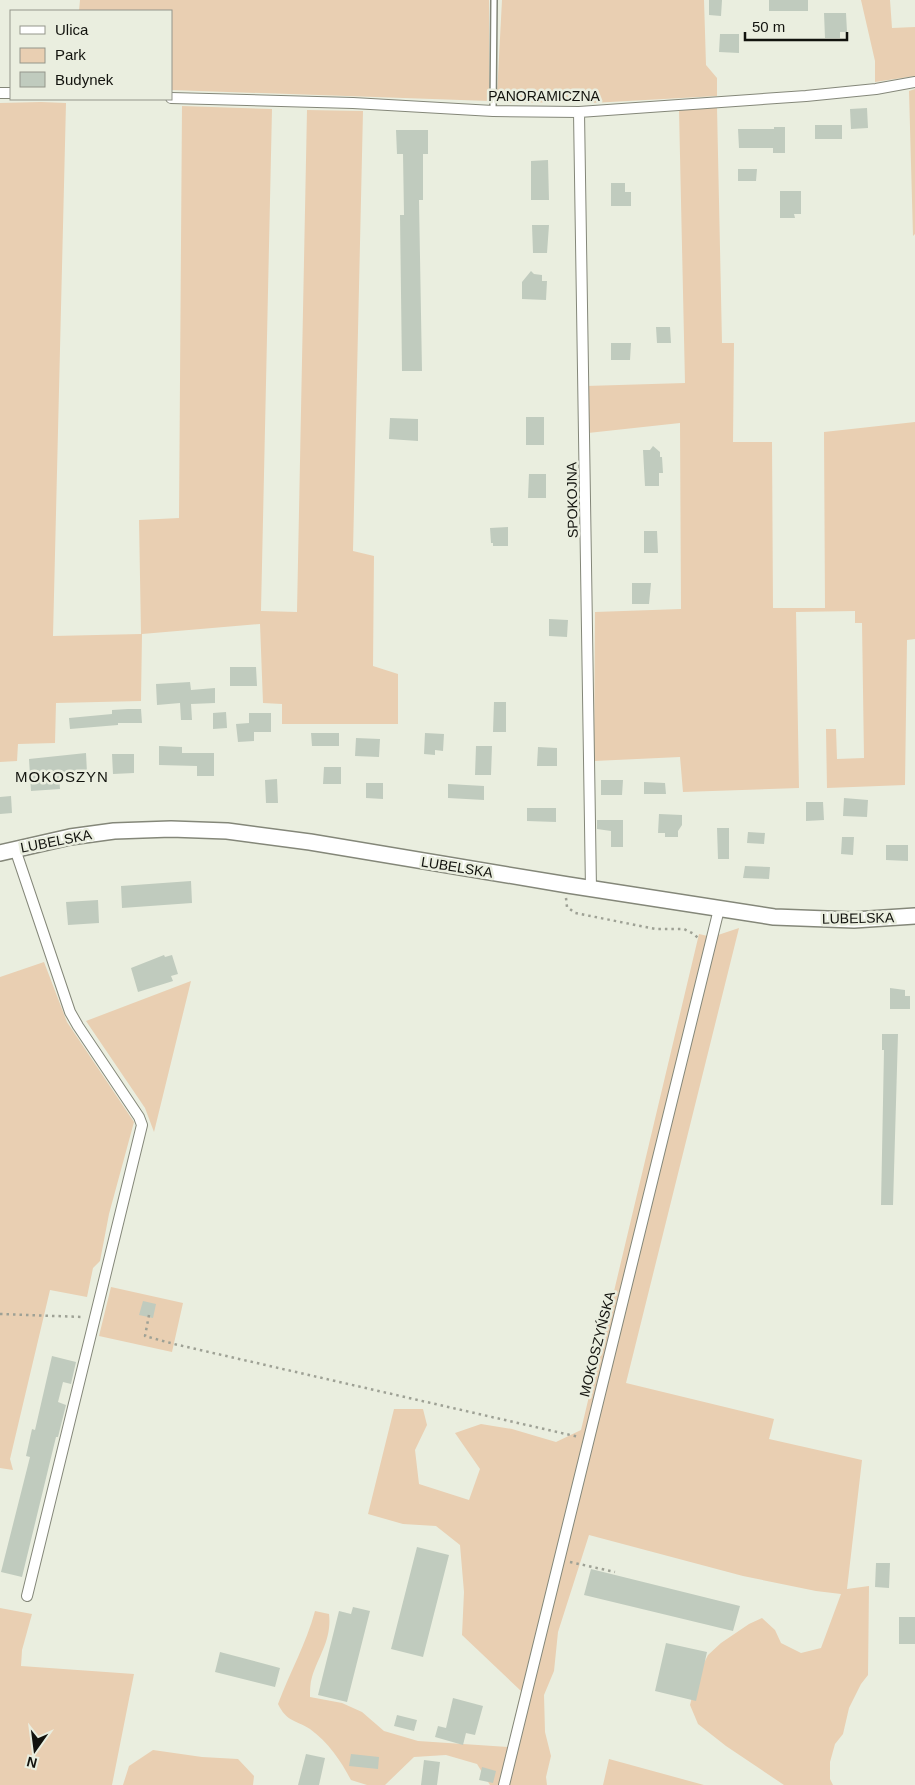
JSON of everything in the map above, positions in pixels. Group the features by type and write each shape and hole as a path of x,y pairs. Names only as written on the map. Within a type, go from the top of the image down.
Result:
{"main road":[{"name":"LUBELSKA","path":"0,853 70,837 114,831 171,829 227,831 310,842 590,889 774,917 854,920 915,916"}],"street":[{"name":"PANORAMICZNA","path":"172,98 353,103 493,111 579,112 815,95 876,89 915,82"},
{"name":"SPOKOJNA","path":"579,112 590,889"},
{"path":"15,849 70,1012 140,1117 142,1125 27,1596"},
{"name":"MOKOSZYŃSKA","path":"504,1785 587,1439 719,909"}],"lane":[{"path":"493,111 494,0"}],"path":[{"path":"566,895 567,907 575,913 656,929 684,930 694,934 701,943"},
{"path":"0,1314 95,1317"},
{"path":"149,1315 144,1336 587,1439"},
{"path":"566,1562 615,1572"}],"green space":[{"path":"80,0 489,0 489,101 172,90 172,10 79,10"},
{"path":"502,0 704,0 706,65 717,78 717,96 592,103 591,92 580,102 506,103 497,95"},
{"path":"861,0 890,0 892,28 915,27 915,76 875,82 875,61"},
{"path":"915,89 915,234 913,236 909,91"},
{"path":"0,103 66,103 53,636 141,634 139,520 179,518 182,106 272,109 261,611 297,612 307,110 363,111 353,551 374,556 373,666 398,674 398,724 282,724 282,704 263,703 260,624 142,634 141,701 56,703 55,743 18,744 17,761 0,762"},
{"path":"717,107 722,343 734,343 733,442 772,442 773,608 825,608 824,432 915,422 915,639 907,640 905,785 827,788 826,729 836,729 837,759 864,758 862,623 855,623 855,611 796,612 799,788 683,792 680,757 594,761 595,612 681,609 680,423 588,433 586,386 685,383 679,110"},
{"path":"739,928 626,1383 774,1419 769,1439 862,1460 847,1589 869,1586 868,1675 861,1684 849,1708 843,1734 835,1744 830,1762 830,1779 833,1785 784,1785 726,1746 698,1724 690,1705 697,1677 708,1655 721,1643 749,1624 762,1618 775,1630 781,1643 801,1653 821,1648 841,1594 816,1591 743,1576 589,1535 558,1632 554,1671 544,1695 545,1732 551,1756 546,1777 547,1785 490,1785 477,1764 446,1755 414,1757 385,1785 367,1785 351,1780 323,1740 310,1729 291,1720 278,1704 315,1611 329,1614 329,1631 311,1679 310,1697 342,1703 362,1712 384,1731 418,1741 508,1747 521,1691 462,1635 464,1592 460,1545 436,1526 403,1524 368,1514 394,1409 423,1409 427,1425 415,1450 419,1484 469,1500 480,1469 455,1433 481,1424 512,1429 556,1442 581,1430 699,934 712,937"},
{"path":"44,962 67,1022 134,1122 109,1214 100,1261 93,1268 87,1297 50,1290 10,1459 13,1470 0,1468 0,977"},
{"path":"191,981 154,1132 145,1108 86,1021"},
{"path":"111,1287 183,1303 172,1352 99,1336"},
{"path":"0,1608 32,1614 22,1650 21,1666 134,1674 112,1785 0,1785"},
{"path":"153,1750 202,1757 238,1759 254,1776 253,1785 123,1785 129,1766"},
{"path":"609,1759 704,1785 603,1785"}],"building":[{"path":"709,0 722,0 721,16 709,15"},
{"path":"769,0 808,0 808,11 769,11"},
{"path":"824,13 846,13 847,32 840,32 840,38 825,38"},
{"path":"720,34 739,34 739,53 719,52"},
{"path":"867,108 868,128 851,129 850,109"},
{"path":"815,125 842,125 842,139 815,139"},
{"path":"774,127 785,127 785,153 773,153 773,148 739,148 738,129 774,129"},
{"path":"396,130 428,130 428,154 423,154 423,200 419,200 422,371 402,371 400,215 404,215 403,154 397,154"},
{"path":"548,160 549,200 531,200 531,161"},
{"path":"738,169 757,169 756,181 738,181"},
{"path":"611,183 625,183 625,192 631,192 631,206 611,206"},
{"path":"780,191 801,191 801,214 794,214 795,218 780,218"},
{"path":"532,225 549,225 547,253 533,253"},
{"path":"531,271 534,274 542,275 542,281 547,281 546,300 522,299 522,282"},
{"path":"656,327 670,327 671,343 657,343"},
{"path":"611,343 631,343 630,360 611,360"},
{"path":"526,417 544,417 544,445 526,445"},
{"path":"390,418 418,419 418,441 389,439"},
{"path":"653,446 660,452 660,457 662,457 663,473 659,473 659,486 645,486 643,450 650,450"},
{"path":"529,474 546,474 546,498 528,498"},
{"path":"508,527 508,546 493,546 490,528"},
{"path":"644,531 657,531 658,553 644,553"},
{"path":"632,583 651,583 649,604 632,604"},
{"path":"549,619 568,620 567,637 549,636"},
{"path":"230,667 256,667 257,686 230,686"},
{"path":"190,682 191,690 215,688 215,703 191,704 192,720 181,720 180,703 157,705 156,684"},
{"path":"494,702 506,702 506,732 493,732"},
{"path":"141,709 142,723 118,723 118,725 70,729 69,718 112,714 112,710"},
{"path":"226,712 227,728 213,729 213,713"},
{"path":"249,713 271,713 271,732 254,732 254,741 238,742 236,724 249,723"},
{"path":"311,733 339,733 339,746 312,746"},
{"path":"425,733 444,734 443,751 435,750 435,755 424,754"},
{"path":"356,738 380,739 379,757 355,756"},
{"path":"159,746 182,747 182,753 214,753 214,776 197,776 197,766 159,765"},
{"path":"476,746 492,746 491,775 475,775"},
{"path":"538,747 557,748 557,766 537,766"},
{"path":"86,753 87,773 59,775 60,789 31,791 29,759"},
{"path":"112,754 134,754 134,773 113,774"},
{"path":"324,767 341,767 341,784 323,784"},
{"path":"277,779 278,803 266,803 265,780"},
{"path":"601,780 623,780 622,795 601,795"},
{"path":"644,782 665,783 666,794 644,794"},
{"path":"366,783 383,783 383,799 366,798"},
{"path":"448,784 484,786 484,800 448,798"},
{"path":"11,796 12,813 0,814 0,797"},
{"path":"844,798 868,800 867,817 843,816"},
{"path":"806,802 823,802 824,820 806,821"},
{"path":"527,808 556,808 556,822 527,821"},
{"path":"659,814 682,815 682,825 678,831 678,837 665,837 665,833 658,833"},
{"path":"597,820 623,820 623,847 611,847 611,831 597,829"},
{"path":"717,828 729,828 729,859 718,859"},
{"path":"748,832 765,833 764,844 747,843"},
{"path":"842,837 854,837 853,855 841,854"},
{"path":"886,845 908,845 908,861 886,860"},
{"path":"745,866 770,867 769,879 743,878"},
{"path":"191,881 192,903 122,908 121,886"},
{"path":"98,900 99,923 68,925 66,902"},
{"path":"164,955 165,957 172,955 178,974 171,976 173,981 138,992 131,968"},
{"path":"890,988 905,990 905,996 910,996 910,1009 890,1009"},
{"path":"882,1034 898,1034 893,1205 881,1205 884,1050 882,1050"},
{"path":"143,1301 156,1304 153,1318 139,1315"},
{"path":"52,1356 76,1362 71,1384 63,1382 58,1402 66,1405 58,1437 56,1437 22,1577 1,1572 30,1457 26,1456 32,1429 35,1430"},
{"path":"417,1547 449,1555 423,1657 391,1649"},
{"path":"876,1563 890,1563 889,1588 875,1587"},
{"path":"591,1569 740,1606 733,1631 584,1595"},
{"path":"353,1607 370,1611 347,1702 318,1695 339,1611 351,1614"},
{"path":"899,1617 915,1617 915,1644 899,1644"},
{"path":"666,1643 707,1652 696,1701 655,1691"},
{"path":"220,1652 280,1668 275,1687 215,1672"},
{"path":"453,1698 483,1706 475,1735 466,1733 463,1745 435,1737 438,1726 446,1728"},
{"path":"397,1715 417,1720 414,1731 394,1726"},
{"path":"306,1754 325,1758 319,1785 298,1785"},
{"path":"351,1754 379,1757 378,1769 349,1766"},
{"path":"424,1760 440,1762 437,1785 421,1785"},
{"path":"482,1767 496,1771 493,1783 479,1780"}],"district":[{"name":"MOKOSZYN","path":"62,776"}]}
